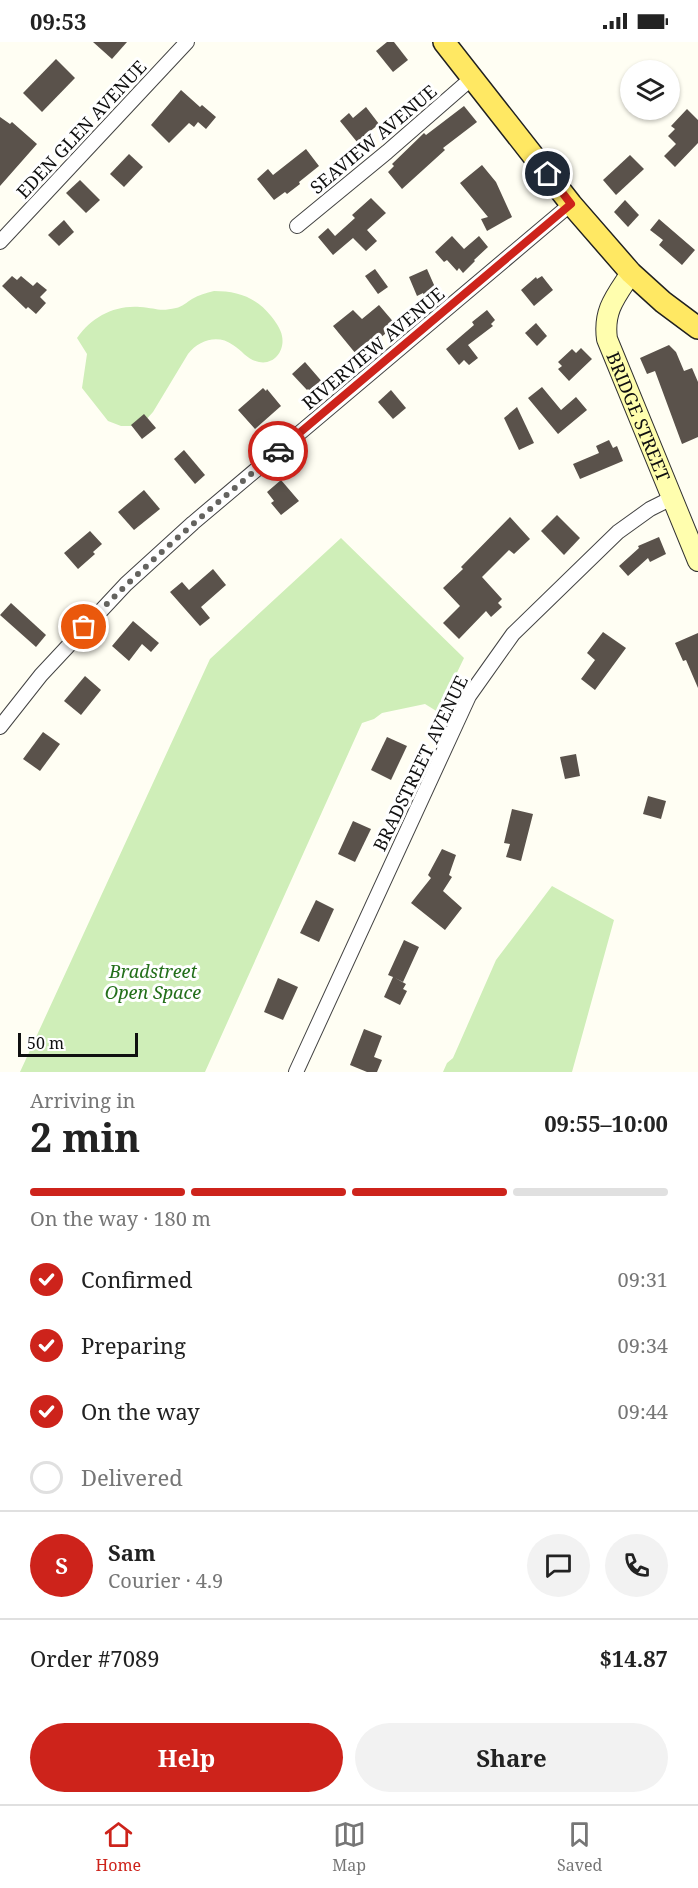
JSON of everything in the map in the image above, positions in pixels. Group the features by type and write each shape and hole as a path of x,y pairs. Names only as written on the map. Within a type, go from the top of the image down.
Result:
{"main road":[{"path":"444,42 571,204 631,273 663,302 698,328"},
{"name":"BRIDGE STREET","path":"631,273 610,306 605,326 607,339 698,561"}],"street":[{"name":"EDEN GLEN AVENUE","path":"0,242 187,42"},
{"name":"SEAVIEW AVENUE","path":"297,226 472,78"},
{"name":"RIVERVIEW AVENUE","path":"0,727 41,675 134,576 193,523 571,204"},
{"name":"BRADSTREET AVENUE","path":"296,1072 469,696 513,634 529,618 618,532 650,509 672,498"}],"green space":[{"path":"214,291 246,296 265,309 281,333 283,341 278,355 270,361 259,362 227,342 215,339 203,342 188,354 153,412 144,422 132,426 121,426 108,421 82,388 87,354 77,338 97,318 113,310 130,307 170,309 180,307 197,296"},
{"name":"Bradstreet Open Space","path":"341,538 464,658 438,712 425,704 382,713 362,723 205,1072 20,1072 210,659"},
{"path":"552,886 614,920 572,1072 443,1072 447,1063 453,1058 496,960"}],"building":[{"path":"93,42 127,42 112,59"},
{"path":"387,42 394,42 408,60 393,72 376,51"},
{"path":"56,59 75,78 42,112 23,93"},
{"path":"181,90 200,107 202,105 216,117 206,129 198,122 194,127 189,123 169,143 151,125"},
{"path":"464,106 477,122 443,148 445,150 402,189 388,172 394,166 392,164 424,133 426,135"},
{"path":"366,107 379,124 357,142 340,121 349,113 353,118"},
{"path":"687,109 698,120 698,143 675,167 664,156 676,144 668,136 675,129 671,126 677,120 680,120 680,116"},
{"path":"0,117 10,124 12,122 37,144 0,186"},
{"path":"306,149 319,166 287,194 285,192 274,200 257,179 268,169 273,175"},
{"path":"129,154 143,167 124,187 110,174"},
{"path":"630,155 644,169 616,195 603,180"},
{"path":"482,165 496,182 512,217 487,231 481,219 488,217 460,183"},
{"path":"80,180 100,200 86,213 66,193"},
{"path":"371,198 386,213 367,230 377,241 366,251 353,238 333,255 318,237 328,228 335,236 355,218 352,215"},
{"path":"625,200 639,215 628,227 614,212"},
{"path":"659,219 695,250 682,265 659,245 663,240 650,230"},
{"path":"64,220 74,232 59,246 48,235"},
{"path":"452,236 464,249 479,236 488,247 463,273 459,268 457,271 447,260 444,262 435,252"},
{"path":"375,269 388,287 378,294 365,276"},
{"path":"427,269 438,294 426,299 423,293 417,296 409,277"},
{"path":"12,276 17,280 21,276 33,286 37,282 47,290 40,297 46,303 36,314 28,307 26,309 2,286"},
{"path":"542,276 553,290 534,306 521,290 536,277 537,279"},
{"path":"379,305 396,325 364,351 362,349 356,354 333,326 353,310 362,319"},
{"path":"487,310 495,320 491,324 493,326 468,345 478,358 469,365 464,360 459,365 446,349 474,325 472,322"},
{"path":"536,323 547,336 537,346 525,333"},
{"path":"669,345 676,352 684,371 692,368 698,382 698,437 682,444 655,371 647,374 640,358"},
{"path":"581,348 592,359 569,381 558,369 562,366 558,362 572,349 576,353"},
{"path":"305,362 324,384 313,394 292,374"},
{"path":"542,387 561,410 576,397 587,410 558,434 528,398"},
{"path":"263,388 266,391 267,389 281,406 255,429 238,410"},
{"path":"391,390 406,408 393,419 378,402"},
{"path":"517,407 534,443 519,450 504,418"},
{"path":"144,414 156,428 142,439 131,425"},
{"path":"609,440 613,448 617,446 623,461 580,479 573,464 599,453 596,446"},
{"path":"184,450 205,475 195,484 174,459"},
{"path":"281,480 299,501 281,515 271,503 274,501 267,492"},
{"path":"144,490 160,509 134,530 118,512"},
{"path":"557,515 580,538 564,555 541,531"},
{"path":"510,517 530,539 514,554 509,550 482,577 502,599 498,603 502,607 491,617 486,611 459,639 443,623 460,606 443,588"},
{"path":"90,531 102,544 93,552 95,554 78,569 64,553"},
{"path":"659,537 666,554 650,562 648,558 628,576 619,566 639,548 638,546"},
{"path":"213,569 226,585 201,607 210,618 200,626 170,592 182,582 189,590"},
{"path":"11,603 46,635 36,647 0,615"},
{"path":"133,621 159,643 151,652 142,644 129,661 112,646"},
{"path":"603,632 626,648 595,690 581,679 595,660 587,653"},
{"path":"698,633 698,688 686,660 683,661 675,643"},
{"path":"85,676 101,690 81,715 64,701"},
{"path":"43,732 60,744 40,771 23,759"},
{"path":"387,737 407,746 391,780 371,770"},
{"path":"576,754 580,776 565,779 560,757"},
{"path":"648,796 666,801 661,819 643,814"},
{"path":"512,809 533,814 521,861 506,857 510,844 504,843"},
{"path":"353,821 371,829 355,862 338,854"},
{"path":"442,849 456,855 449,875 452,877 443,891 462,908 445,930 411,903 431,878 428,875"},
{"path":"316,900 334,909 319,942 300,933"},
{"path":"404,940 419,947 403,982 395,978 406,984 403,989 407,991 400,1005 384,997 393,977 388,975"},
{"path":"278,978 298,987 283,1020 264,1012"},
{"path":"364,1029 382,1036 374,1057 382,1060 377,1072 367,1072 350,1065"}],"way so far":[{"path":"84,627 126,584 193,523 278,451"}],"route":[{"path":"278,451 571,204 548,174"}]}
